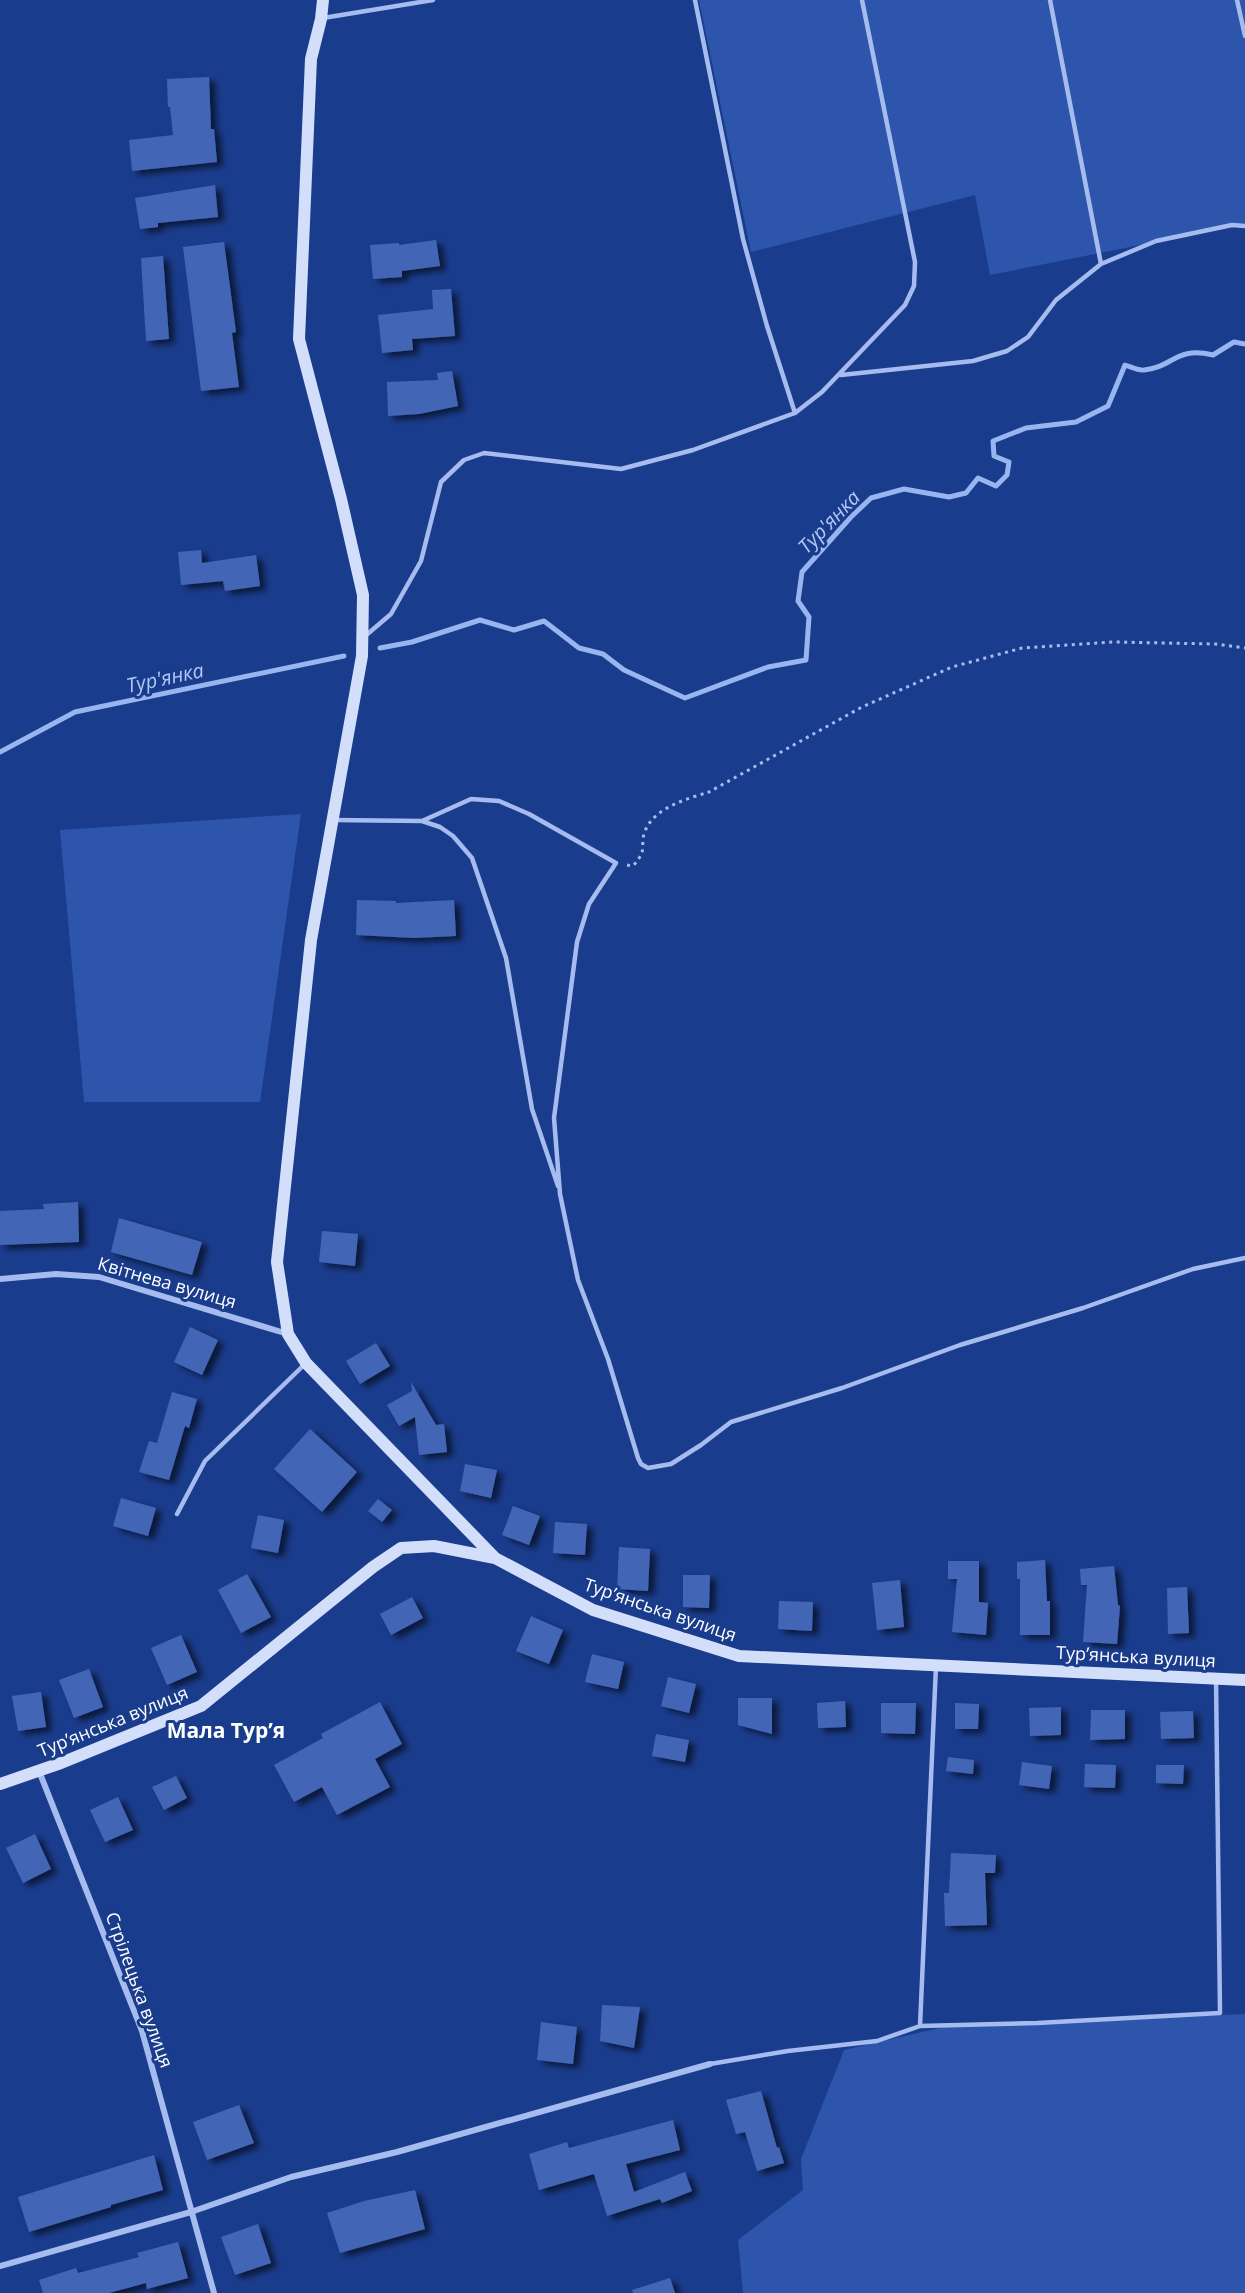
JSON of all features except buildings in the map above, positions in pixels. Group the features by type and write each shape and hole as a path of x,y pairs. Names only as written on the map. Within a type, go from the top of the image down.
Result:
{"street":[{"path":"323,0 311,60 299,339 341,499 363,595 362,656 311,940 277,1262 288,1334 306,1364 495,1558"},
{"name":"Квітнева вулиця","path":"0,1280 56,1274 99,1277 288,1334"},
{"name":"Турʼянська вулиця","path":"0,1784 39,1771 201,1706 400,1548 434,1546 495,1558 593,1610 739,1656 1245,1680"},
{"name":"Стрілецька вулиця","path":"39,1771 142,2031 214,2293"},
{"path":"0,2266 191,2212 291,2177 398,2152 710,2064"}],"lane":[{"path":"321,19 433,0"},
{"path":"695,0 743,239 767,326 795,413"},
{"path":"362,639 391,614 405,591 421,561 441,482 464,460 484,453 621,469 693,450 795,413 840,375 905,305 915,286 915,262 862,0"},
{"path":"1050,0 1101,264"},
{"path":"1237,0 1245,36"},
{"path":"840,375 972,361 1007,351 1028,337 1056,300 1101,264 1156,241 1232,225 1245,226"},
{"path":"422,821 471,799 499,801 529,814 616,863 589,904 576,942 554,1118 560,1194"},
{"path":"331,820 422,821 440,827 453,836 472,858 506,958 532,1109 560,1194 578,1280 608,1359 638,1458 641,1464 648,1468 671,1464 731,1422 842,1388 960,1345 1083,1308 1193,1269 1245,1258"},
{"path":"177,1515 205,1461 306,1364"},
{"path":"920,2026 936,1665"},
{"path":"710,2064 788,2051 877,2041 920,2026 1037,2024 1220,2013 1216,1679"}],"path":[{"path":"616,863 633,866 643,855 645,832 663,811 682,800 709,792 862,707 952,667 1022,648 1114,642 1216,644 1245,648"}],"shaded area":[{"path":"699,0 1245,0 1245,224 990,275 975,195 751,252"},
{"path":"301,814 260,1102 84,1102 60,830"},
{"path":"1245,2014 1245,2293 743,2293 738,2240 803,2190 801,2159 844,2050 944,2027"}],"waterway":[{"name":"Тур'янка","path":"380,648 412,642 480,620 514,630 544,621 579,648 603,654 624,670 685,698 768,667 806,660 809,617 798,601 802,572 871,498 904,489 949,497 966,493 978,478 996,486 1007,475 1009,462 994,456 993,441 1026,428 1076,422 1108,406 1125,365 1144,370 1162,365 1182,355 1190,353 1213,355 1234,342 1245,344"},
{"name":"Тур'янка","path":"0,752 75,712 344,656"}],"district":[{"name":"Мала Тур’я","path":"226,1731"}]}
